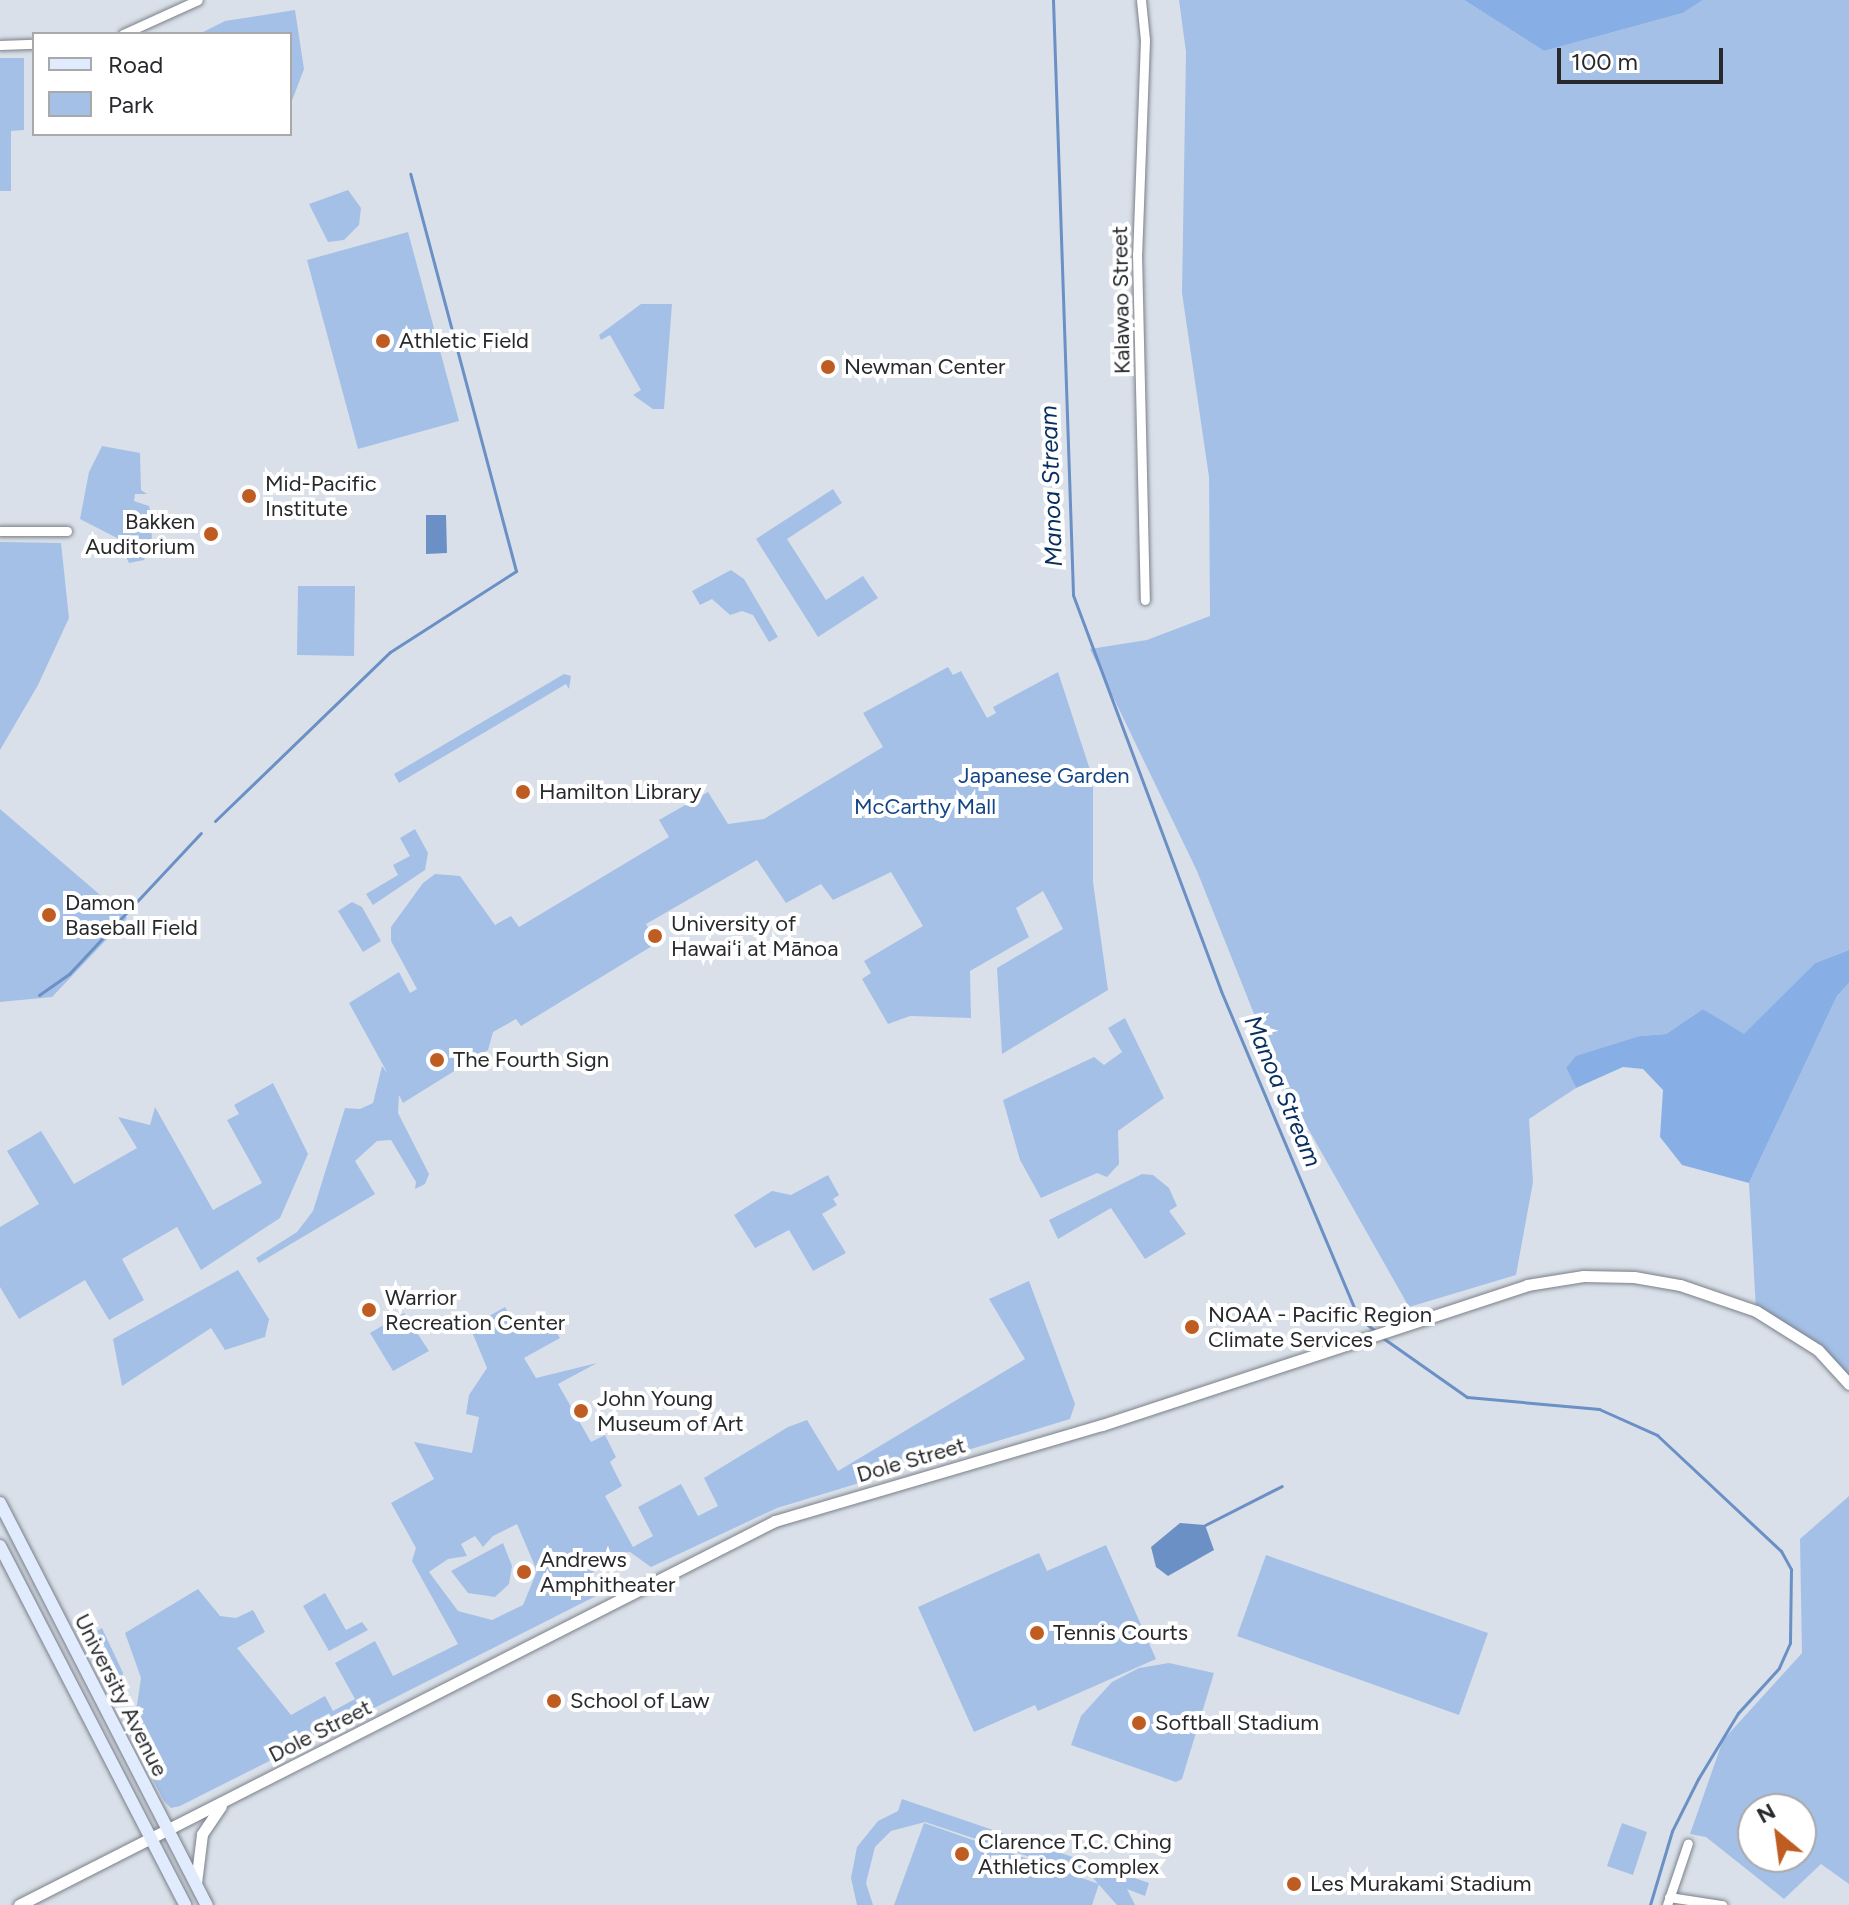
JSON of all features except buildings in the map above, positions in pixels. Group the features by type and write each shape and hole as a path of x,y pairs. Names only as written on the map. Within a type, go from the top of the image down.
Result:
{"main road":[{"name":"University Avenue","path":"0,1503 207,1905"},
{"name":"University Avenue","path":"0,1546 185,1905"}],"street":[{"path":"127,32 198,0"},
{"name":"Kalawao Street","path":"1141,0 1145,40 1137,254 1145,600"},
{"path":"0,45 32,44"},
{"path":"0,531 67,531"},
{"name":"Dole Street","path":"19,1905 775,1521 1102,1425 1425,1316 1527,1285 1583,1276 1634,1277 1680,1285 1756,1311 1818,1350 1849,1384"},
{"path":"196,1883 202,1834 224,1802"},
{"path":"1688,1843 1668,1901 1722,1905"}],"green space":[{"path":"1179,0 1464,0 1544,51 1683,13 1703,0 1849,0 1849,950 1815,963 1744,1035 1703,1009 1666,1034 1640,1036 1566,1068 1576,1088 1529,1119 1533,1182 1516,1275 1409,1307 1280,1079 1197,871 1090,649 1147,640 1210,616 1209,477 1182,293 1186,52"},
{"path":"295,10 304,69 292,101 292,32 203,32 225,21"},
{"path":"0,58 24,58 24,130 11,131 11,191 0,191"},
{"path":"348,190 361,208 359,225 344,240 328,242 309,204"},
{"name":"Athletic Field","path":"408,232 459,421 358,449 307,260"},
{"path":"641,304 672,304 664,409 653,409 633,395 641,390 610,335 601,340 599,335"},
{"path":"102,446 140,453 141,490 147,494 135,494 134,501 149,506 151,514 152,544 144,560 129,563 117,538 80,519 89,472"},
{"path":"833,489 842,503 787,539 826,600 863,576 878,598 818,637 756,539"},
{"path":"0,542 61,543 69,618 38,685 0,750"},
{"path":"731,570 744,579 778,637 769,642 753,615 742,611 730,615 712,599 700,605 692,591"},
{"path":"298,586 355,586 354,656 297,655"},
{"name":"McCarthy Mall","path":"948,667 953,675 961,671 987,718 996,713 993,707 1058,672 1093,779 1093,882 1108,990 1002,1054 997,968 1063,929 1043,891 1016,908 1029,937 970,971 971,1018 910,1016 888,1024 862,979 871,973 864,961 923,926 891,872 833,900 821,884 786,903 757,860 646,924 657,943 521,1026 516,1019 493,1032 488,1050 403,1103 399,1095 398,1113 429,1174 425,1184 415,1189 416,1182 391,1140 377,1141 355,1161 375,1194 259,1263 256,1258 297,1232 313,1211 345,1108 360,1109 373,1103 382,1066 388,1074 349,1003 399,972 410,993 417,989 391,941 391,927 423,883 435,874 460,876 495,925 511,916 519,927 669,837 659,820 708,792 728,824 764,819 883,747 863,713"},
{"path":"564,674 571,676 569,689 566,684 399,783 394,774"},
{"name":"Damon Baseball Field","path":"0,809 127,918 52,997 0,1002"},
{"path":"415,829 428,853 425,870 373,905 366,894 398,875 393,865 410,856 400,838"},
{"path":"352,902 362,907 381,941 363,952 338,911"},
{"path":"1849,983 1849,1384 1818,1350 1756,1311 1749,1183 1837,996"},
{"path":"1125,1018 1164,1098 1118,1131 1119,1164 1107,1177 1097,1173 1041,1198 1020,1160 1003,1100 1094,1057 1104,1065 1122,1052 1108,1028"},
{"path":"273,1083 308,1154 280,1218 201,1270 177,1227 122,1259 144,1300 109,1320 85,1280 19,1319 0,1287 0,1227 39,1204 7,1151 41,1131 74,1184 137,1148 118,1117 150,1125 155,1107 213,1210 262,1183 227,1120 239,1114 234,1105"},
{"path":"1142,1174 1153,1175 1169,1188 1177,1206 1169,1211 1186,1234 1145,1259 1111,1208 1058,1239 1049,1220"},
{"path":"828,1175 839,1195 833,1199 837,1205 822,1214 846,1253 813,1271 789,1230 755,1248 734,1215 772,1191 791,1195"},
{"path":"238,1270 269,1319 265,1337 225,1350 211,1328 122,1386 113,1339"},
{"path":"1029,1281 1075,1404 1070,1419 777,1508 651,1567 630,1552 608,1554 590,1576 589,1592 598,1595 180,1806 171,1808 164,1801 125,1725 137,1705 141,1678 125,1633 198,1589 220,1616 236,1618 253,1610 265,1632 237,1648 291,1715 325,1696 333,1711 355,1699 335,1663 375,1641 393,1676 458,1644 412,1561 416,1548 391,1503 434,1479 414,1442 472,1453 479,1417 466,1414 469,1395 487,1368 470,1327 505,1307 520,1332 547,1317 560,1338 524,1358 536,1378 597,1363 558,1384 591,1442 605,1435 616,1457 610,1462 622,1486 605,1496 633,1547 653,1536 638,1507 681,1484 698,1516 718,1506 704,1478 788,1427 807,1420 838,1471 1025,1359 989,1299","holes":["517,1524 537,1571 523,1605 492,1620 458,1611 429,1572 448,1559 467,1556 461,1544 475,1536 483,1547 493,1536"]},
{"path":"404,1313 429,1351 393,1371 370,1333"},
{"path":"1849,1496 1849,1884 1821,1864 1817,1868 1817,1793 1737,1793 1737,1862 1706,1837 1690,1834 1723,1740 1802,1653 1800,1539"},
{"path":"503,1543 512,1566 509,1584 495,1597 468,1593 451,1571"},
{"name":"Tennis Courts","path":"1106,1545 1156,1659 1038,1711 1035,1705 974,1732 918,1607 1039,1553 1047,1571"},
{"path":"1266,1555 1488,1633 1459,1715 1237,1636"},
{"path":"325,1593 346,1630 362,1622 368,1630 329,1651 303,1606"},
{"path":"102,1628 123,1673 115,1705 81,1639"},
{"name":"Softball Stadium","path":"1169,1663 1214,1673 1182,1779 1176,1782 1071,1745 1081,1716 1112,1682 1139,1668"},
{"path":"902,1799 1149,1883 1145,1896 1127,1889 1135,1905 1117,1905 1093,1878 925,1822 891,1831 875,1847 866,1883 873,1905 857,1905 851,1878 857,1847 878,1821 898,1811"},
{"name":"Clarence T.C. Ching Athletics Complex","path":"924,1823 1099,1884 1092,1905 894,1905"},
{"path":"1622,1823 1647,1832 1633,1875 1607,1866"},
{"path":"1751,1873 1811,1873 1784,1899"}],"shaded area":[{"path":"1464,0 1703,0 1683,13 1544,51"},
{"path":"426,515 446,515 447,553 426,554"},
{"path":"1849,950 1849,983 1837,996 1749,1183 1682,1165 1660,1137 1663,1090 1643,1069 1623,1067 1576,1088 1566,1068 1576,1056 1640,1036 1666,1034 1703,1009 1744,1034 1815,963"},
{"path":"1180,1523 1205,1525 1214,1550 1168,1576 1156,1567 1151,1547"}],"waterway":[{"name":"Manoa Stream","path":"1053,0 1073,595 1221,991 1358,1317 1374,1330"},
{"path":"215,821 390,652 516,571 410,174"},
{"path":"39,995 69,974 201,833"},
{"name":"Manoa Stream","path":"1383,1338 1467,1397 1599,1409 1657,1435 1781,1551 1791,1569 1790,1643 1779,1668 1738,1713 1698,1779 1672,1831 1650,1905"},
{"path":"1205,1525 1282,1486"}],"place":[{"name":"Athletic Field","path":"383,341"},
{"name":"Newman Center","path":"828,367"},
{"name":"Mid-Pacific Institute","path":"249,496"},
{"name":"Bakken Auditorium","path":"211,534"},
{"name":"Hamilton Library","path":"523,792"},
{"name":"Damon Baseball Field","path":"49,915"},
{"name":"University of Hawaiʻi at Mānoa","path":"655,936"},
{"name":"The Fourth Sign","path":"437,1060"},
{"name":"Warrior Recreation Center","path":"369,1310"},
{"name":"NOAA - Pacific Region Climate Services","path":"1192,1327"},
{"name":"John Young Museum of Art","path":"581,1411"},
{"name":"Andrews Amphitheater","path":"524,1572"},
{"name":"Tennis Courts","path":"1037,1633"},
{"name":"School of Law","path":"554,1701"},
{"name":"Softball Stadium","path":"1139,1723"},
{"name":"Clarence T.C. Ching Athletics Complex","path":"962,1854"},
{"name":"Les Murakami Stadium","path":"1294,1884"}],"park label":[{"name":"Japanese Garden","path":"1044,776"}]}
